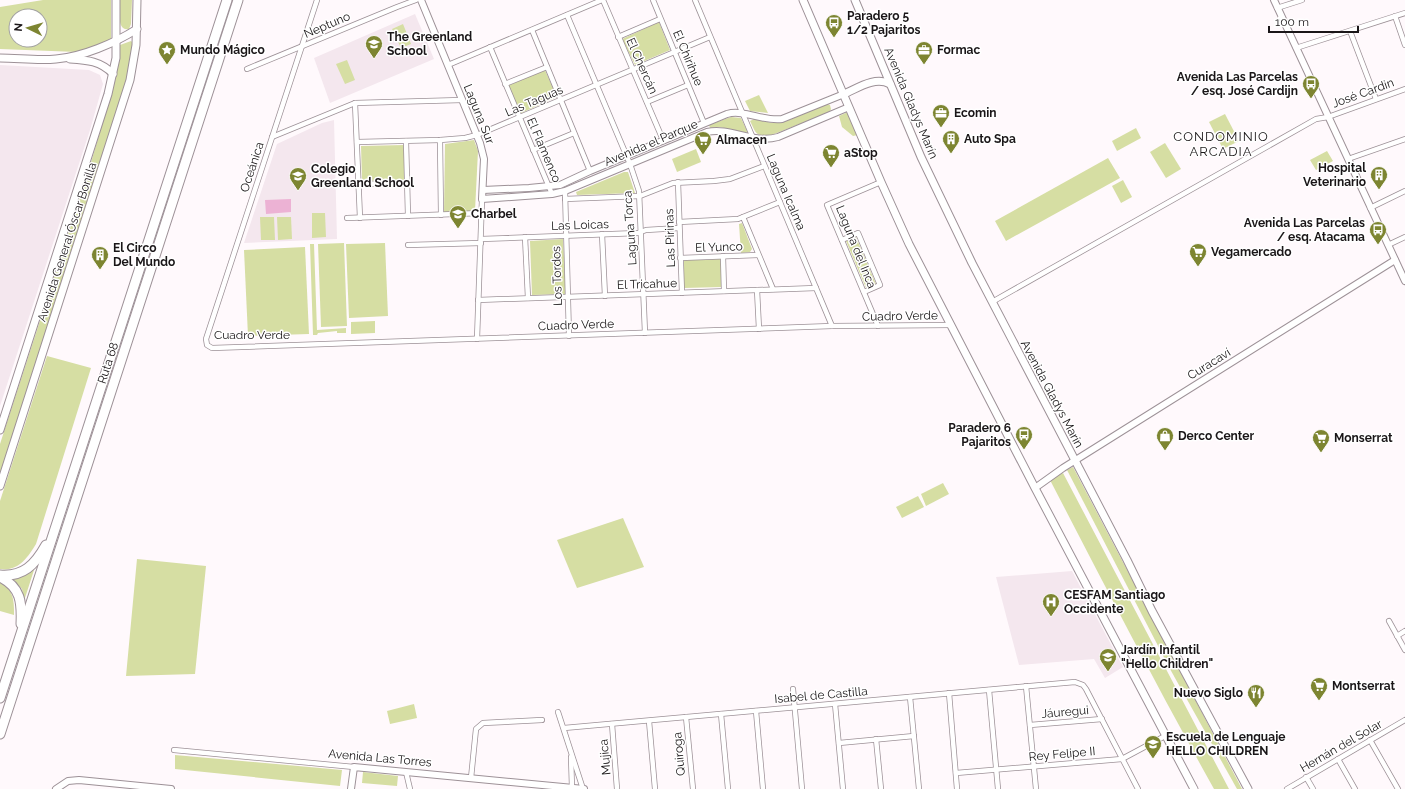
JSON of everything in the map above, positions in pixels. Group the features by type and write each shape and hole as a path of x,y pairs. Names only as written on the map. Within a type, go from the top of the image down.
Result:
{"highway":[{"name":"Ruta 68","path":"0,698 227,0"},
{"name":"Ruta 68","path":"0,734 238,0"},
{"path":"0,576 17,574 29,568 45,547 56,526"},
{"path":"0,576 10,583 19,596 21,610 19,640"}],"main road":[{"name":"Avenida General Óscar Bonilla","path":"0,430 114,74 116,58 116,0"},
{"name":"Avenida General Óscar Bonilla","path":"0,486 130,80 135,54 137,0"},
{"path":"803,0 909,244 1035,488 1194,789"},
{"name":"Avenida Gladys Marín","path":"855,0 890,84 946,210 1152,611 1248,789"},
{"path":"64,58 92,50 137,29"},
{"path":"0,58 64,58 96,62 103,65 114,74"},
{"path":"844,94 877,81 884,81 890,84"}],"street":[{"name":"Oceánica","path":"206,339 317,0"},
{"name":"Neptuno","path":"247,70 397,6 416,0"},
{"name":"Laguna Sur","path":"421,0 477,135 484,159 476,339"},
{"path":"448,65 603,0"},
{"name":"El Chercán","path":"603,0 663,140"},
{"name":"El Chirihue","path":"653,0 704,123"},
{"name":"Laguna Icalma","path":"695,0 832,326"},
{"path":"1274,0 1405,281"},
{"path":"1278,8 1302,0"},
{"path":"1296,48 1405,13"},
{"name":"Laguna Torca","path":"567,15 638,186 640,196 645,333"},
{"path":"1395,16 1405,44"},
{"path":"618,37 660,18"},
{"path":"532,30 590,171"},
{"path":"1350,31 1376,99"},
{"name":"Las Taguas","path":"357,142 440,140 465,138 477,135 710,37"},
{"name":"El Flamenco","path":"490,47 552,194"},
{"path":"505,84 547,67"},
{"path":"647,102 688,85"},
{"name":"José Cardin","path":"1328,117 1405,88"},
{"name":"Avenida el Parque","path":"483,190 548,187 568,182 590,171 730,113 743,114 771,120 782,119 844,94"},
{"path":"272,137 356,103 462,100"},
{"path":"356,103 360,218"},
{"name":"Avenida el Parque","path":"482,198 552,194 565,191 710,131 721,131 765,139 778,136 849,107"},
{"path":"992,302 1316,119 1328,117"},
{"path":"533,150 574,133"},
{"path":"1348,159 1405,139"},
{"path":"440,140 441,215"},
{"path":"406,141 408,216"},
{"path":"565,199 640,196 668,184 678,182 726,180 764,166"},
{"name":"Las Pirinas","path":"678,182 682,293"},
{"name":"Laguna del Inca","path":"878,326 827,205 881,182"},
{"path":"359,184 407,183"},
{"name":"Los Tordos","path":"565,191 569,336"},
{"path":"1370,208 1405,191"},
{"path":"679,222 734,219 780,202"},
{"path":"347,218 482,213"},
{"path":"742,217 773,289"},
{"name":"Las Loicas","path":"408,245 525,237 641,232 679,228"},
{"path":"842,240 858,233 880,285 864,292"},
{"path":"602,234 605,296"},
{"path":"525,237 528,298"},
{"path":"1388,246 1405,237"},
{"name":"El Yunco","path":"680,258 758,255"},
{"path":"723,256 724,291"},
{"name":"Curacaví","path":"1035,488 1046,479 1395,260"},
{"name":"El Tricahue","path":"478,300 816,288"},
{"path":"757,290 759,329"},
{"name":"Cuadro Verde","path":"206,339 207,345 212,348 832,326 951,325"},
{"path":"1389,621 1405,650"},
{"path":"1397,636 1405,632"},
{"name":"Isabel de Castilla","path":"564,728 1073,682 1080,683 1086,689 1102,719"},
{"path":"1026,686 1036,789"},
{"path":"793,689 802,789"},
{"path":"989,690 998,789"},
{"path":"949,693 958,789"},
{"path":"910,697 919,789"},
{"path":"835,704 843,789"},
{"path":"756,711 763,789"},
{"path":"558,712 583,789"},
{"path":"722,714 728,789"},
{"name":"Quiroga","path":"686,717 693,789"},
{"path":"1102,719 1138,789"},
{"name":"Jáuregui","path":"1030,725 1102,719"},
{"path":"471,778 476,728 479,725 483,723 542,720"},
{"path":"649,720 655,789"},
{"name":"Hernán del Solar","path":"1287,789 1370,740 1404,722"},
{"name":"Mujica","path":"612,724 617,789"},
{"path":"838,743 914,736"},
{"name":"Rey Felipe II","path":"956,774 1122,759 1165,736"},
{"path":"876,739 881,789"},
{"path":"1370,740 1398,789"},
{"path":"570,749 572,788"},
{"name":"Avenida Las Torres","path":"174,750 583,789"},
{"path":"1338,759 1355,789"},
{"path":"351,789 354,767"},
{"path":"406,772 410,789"},
{"path":"1306,778 1313,789"},
{"path":"60,788 67,782 79,780 172,789"}],"shaded area":[{"name":"The Greenland School","path":"415,14 434,59 330,103 314,58"},
{"path":"0,65 89,70 100,75 103,84 90,130 0,406"},
{"name":"Colegio Greenland School","path":"334,120 337,239 244,243 277,144 322,123"},
{"path":"291,199 291,212 266,214 265,200"},
{"name":"CESFAM Santiago Occidente","path":"1072,571 1123,667 1105,678 1094,659 1019,665 996,577"}],"green space":[{"path":"43,0 111,0 111,40 77,52 0,49 0,7"},
{"path":"120,0 132,0 131,24 129,29 122,27 120,23"},
{"path":"659,22 670,50 635,65 622,39"},
{"path":"403,24 411,44 401,48 392,29"},
{"path":"131,41 133,43 128,76 67,270 0,474 0,444 87,176 115,81 119,61 120,45"},
{"path":"347,60 355,80 345,84 336,64"},
{"path":"545,70 557,97 519,114 507,86"},
{"path":"759,95 768,113 750,111 745,101"},
{"path":"827,104 830,105 830,112 769,136 756,133 750,121 754,119 772,123 784,122"},
{"path":"848,112 858,135 853,136 842,127 839,116"},
{"path":"1225,114 1239,141 1223,149 1209,122"},
{"path":"731,117 741,118 748,133 719,127 710,128 709,125"},
{"path":"1136,128 1141,138 1117,151 1112,141"},
{"path":"474,140 478,151 475,211 444,212 445,144"},
{"path":"1165,143 1181,169 1166,178 1150,152"},
{"path":"404,145 405,180 362,181 361,146"},
{"path":"696,149 701,162 677,172 672,159"},
{"path":"1327,151 1333,161 1316,170 1310,160"},
{"path":"1108,158 1120,178 1006,241 995,221"},
{"path":"624,172 628,172 635,193 577,195 576,192"},
{"path":"1123,180 1132,197 1121,203 1112,186"},
{"path":"312,213 325,213 326,237 312,238"},
{"path":"260,217 274,217 275,240 261,240"},
{"path":"277,217 291,217 292,239 278,240"},
{"path":"742,223 752,249 750,252 741,253 739,224"},
{"path":"856,237 876,284 866,288 846,241"},
{"path":"563,239 566,294 532,295 530,241"},
{"path":"344,243 347,326 321,327 318,244"},
{"path":"385,243 388,316 349,318 346,244"},
{"path":"310,244 314,244 317,330 346,328 346,333 337,333 337,331 313,335"},
{"path":"305,247 309,334 248,336 244,250"},
{"path":"721,259 721,287 684,288 684,260"},
{"path":"375,321 375,333 351,334 351,322"},
{"path":"47,356 91,368 36,544 30,554 17,566 0,569 0,501"},
{"path":"1073,467 1242,789 1237,789 1170,669 1067,470"},
{"path":"1063,473 1229,789 1214,789 1131,635 1050,480"},
{"path":"943,483 949,494 926,506 921,494"},
{"path":"918,496 924,507 902,518 896,507"},
{"path":"623,518 644,567 577,588 557,540"},
{"path":"137,559 206,566 195,674 126,676"},
{"path":"35,567 24,601 22,589 12,578 25,575"},
{"path":"0,582 11,592 14,615 0,611"},
{"path":"414,704 417,718 390,724 387,711"},
{"path":"175,755 342,770 340,786 175,769"},
{"path":"363,772 398,776 397,786 362,783"}],"place":[{"name":"Paradero 5 1/2 Pajaritos","path":"834,38"},
{"name":"The Greenland School","path":"374,59"},
{"name":"Mundo Mágico","path":"167,65"},
{"name":"Formac","path":"924,65"},
{"name":"Avenida Las Parcelas / esq. José Cardijn","path":"1311,99"},
{"name":"Ecomin","path":"941,128"},
{"name":"Auto Spa","path":"951,154"},
{"name":"Almacen","path":"703,155"},
{"name":"aStop","path":"831,168"},
{"name":"Hospital Veterinario","path":"1379,190"},
{"name":"Colegio Greenland School","path":"298,191"},
{"name":"Charbel","path":"458,229"},
{"name":"Avenida Las Parcelas / esq. Atacama","path":"1378,245"},
{"name":"Vegamercado","path":"1198,267"},
{"name":"El Circo Del Mundo","path":"100,270"},
{"name":"Paradero 6 Pajaritos","path":"1024,450"},
{"name":"Derco Center","path":"1165,451"},
{"name":"Monserrat","path":"1321,453"},
{"name":"CESFAM Santiago Occidente","path":"1051,617"},
{"name":"Jardín Infantil \"Hello Children\"","path":"1108,672"},
{"name":"Montserrat","path":"1319,701"},
{"name":"Nuevo Siglo","path":"1256,708"},
{"name":"Escuela de Lenguaje HELLO CHILDREN","path":"1153,759"}],"district":[{"name":"CONDOMINIO ARCADIA","path":"1221,144"}]}
